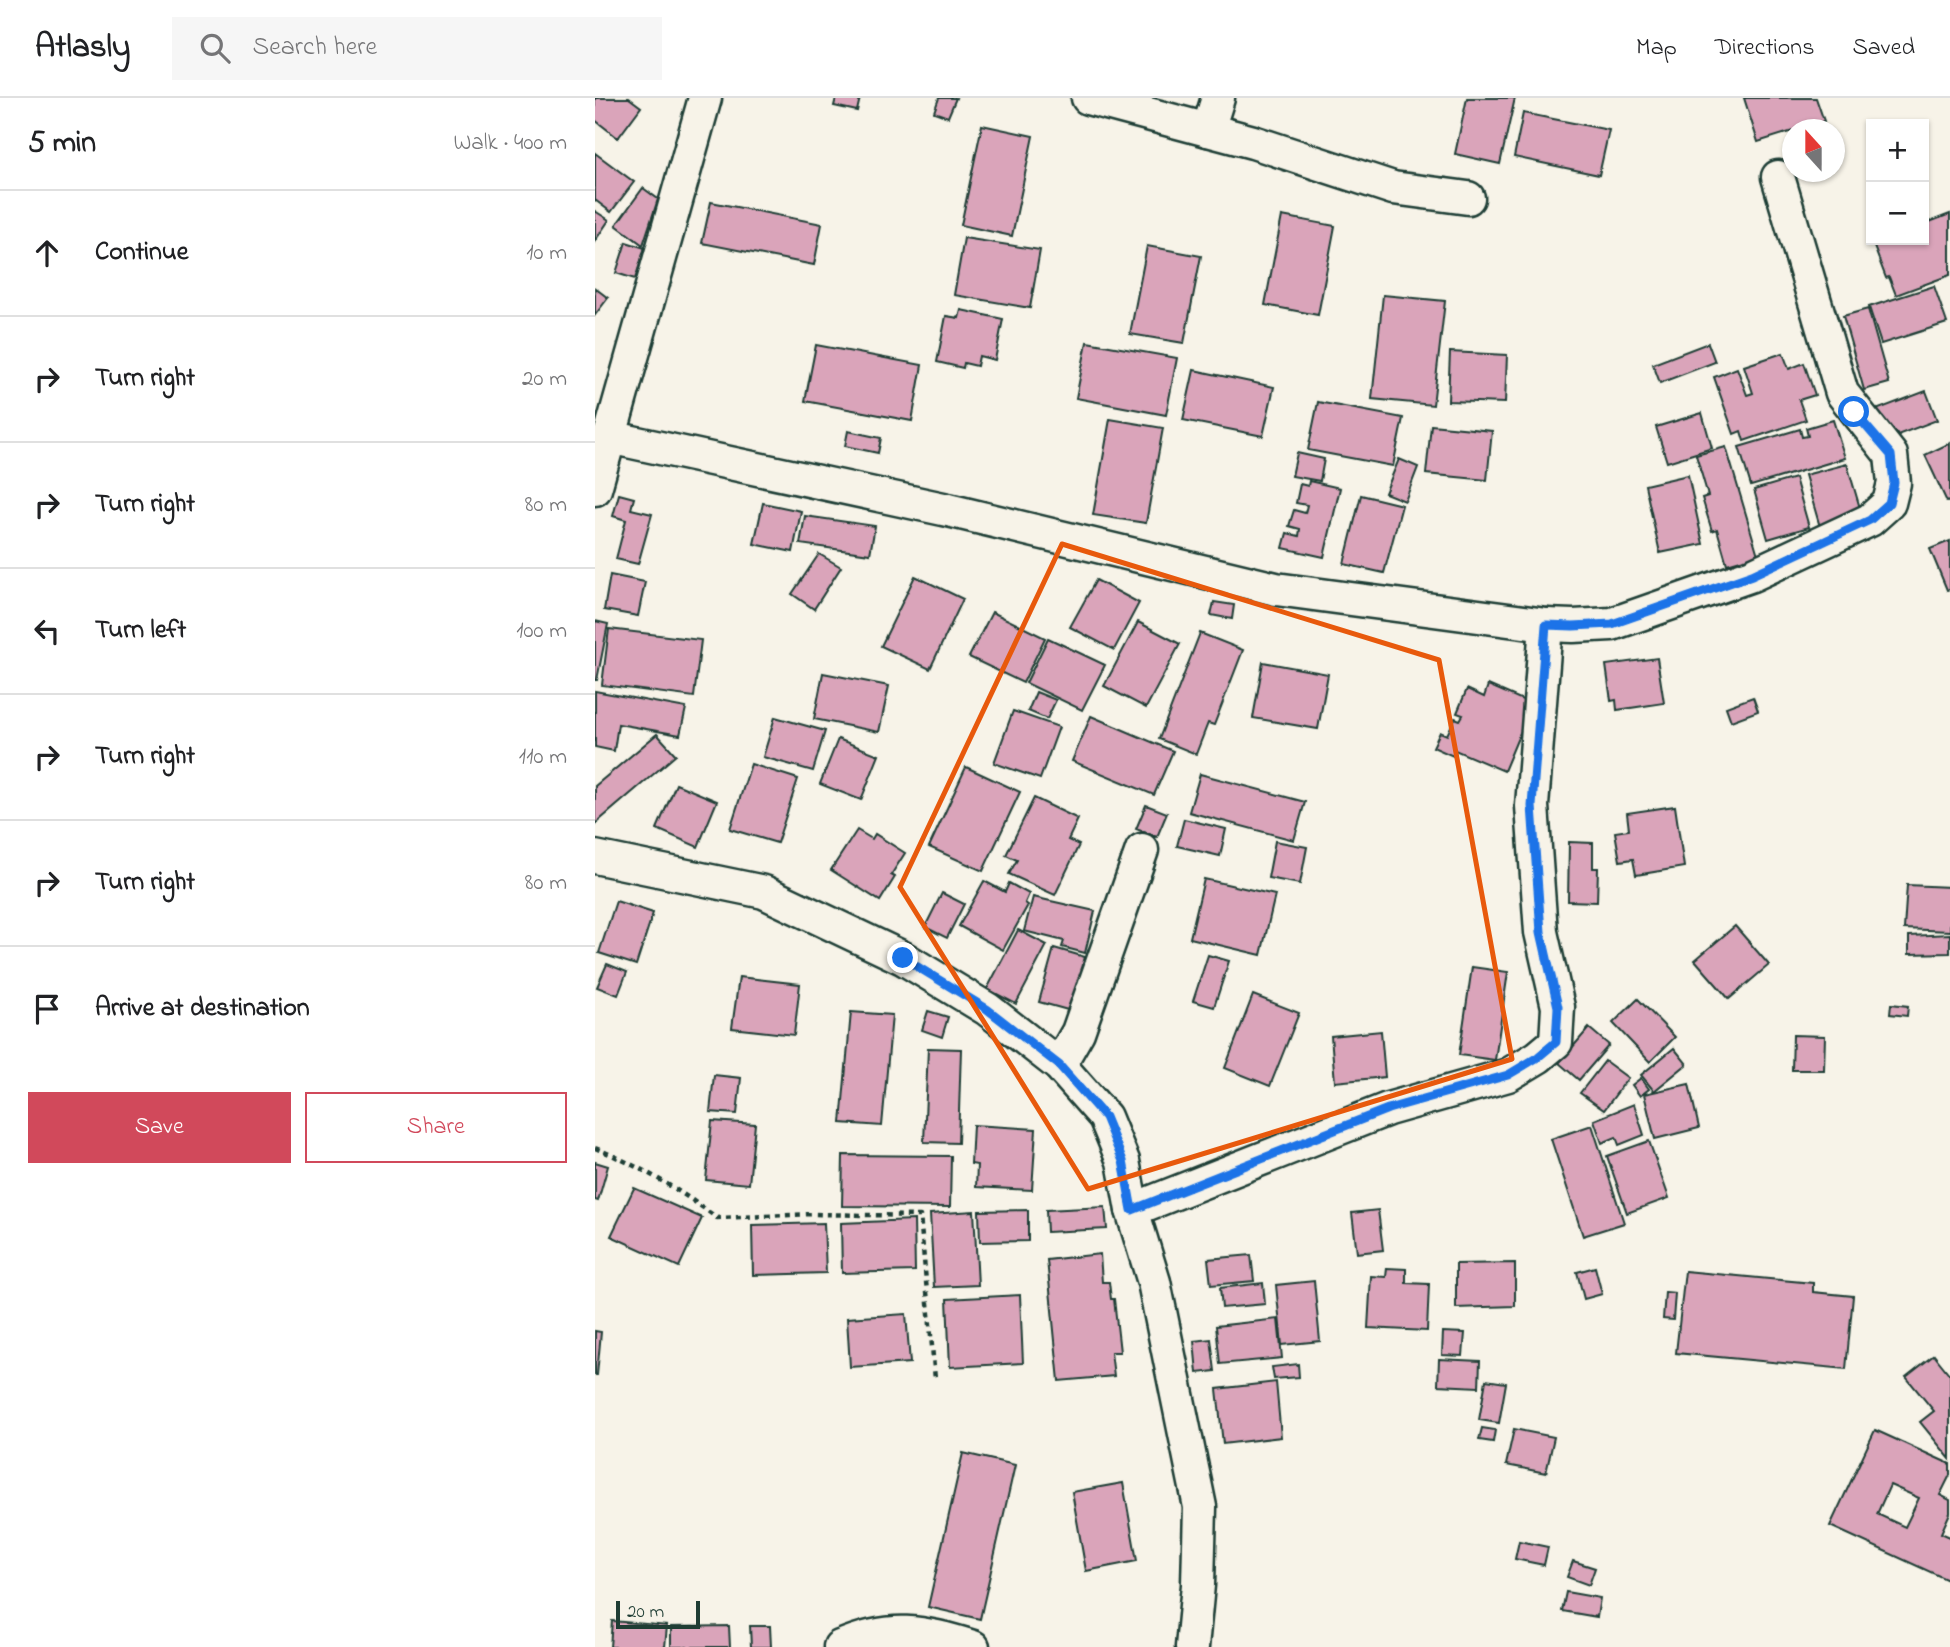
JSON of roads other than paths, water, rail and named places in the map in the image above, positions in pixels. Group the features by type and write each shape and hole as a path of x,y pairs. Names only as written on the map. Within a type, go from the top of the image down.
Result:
{"street":[{"path":"595,489 705,98"},
{"path":"1088,98 1253,142 1393,187 1468,198"},
{"path":"1208,130 1218,98"},
{"path":"609,437 948,510 1276,589 1546,625 1612,624 1739,580 1870,520 1889,503 1894,483 1891,455 1842,393 1778,177"},
{"path":"1132,1210 1388,1109 1508,1075 1538,1057 1556,1042 1558,1007 1541,932 1532,806 1546,625"},
{"path":"1059,1065 1078,1032 1142,850"},
{"path":"595,857 764,892 903,958 987,1009 1059,1065 1105,1117 1123,1161 1132,1210 1154,1282 1200,1507 1198,1585 1192,1647"},
{"path":"840,1647 868,1635 900,1632 940,1637 973,1647"}]}
